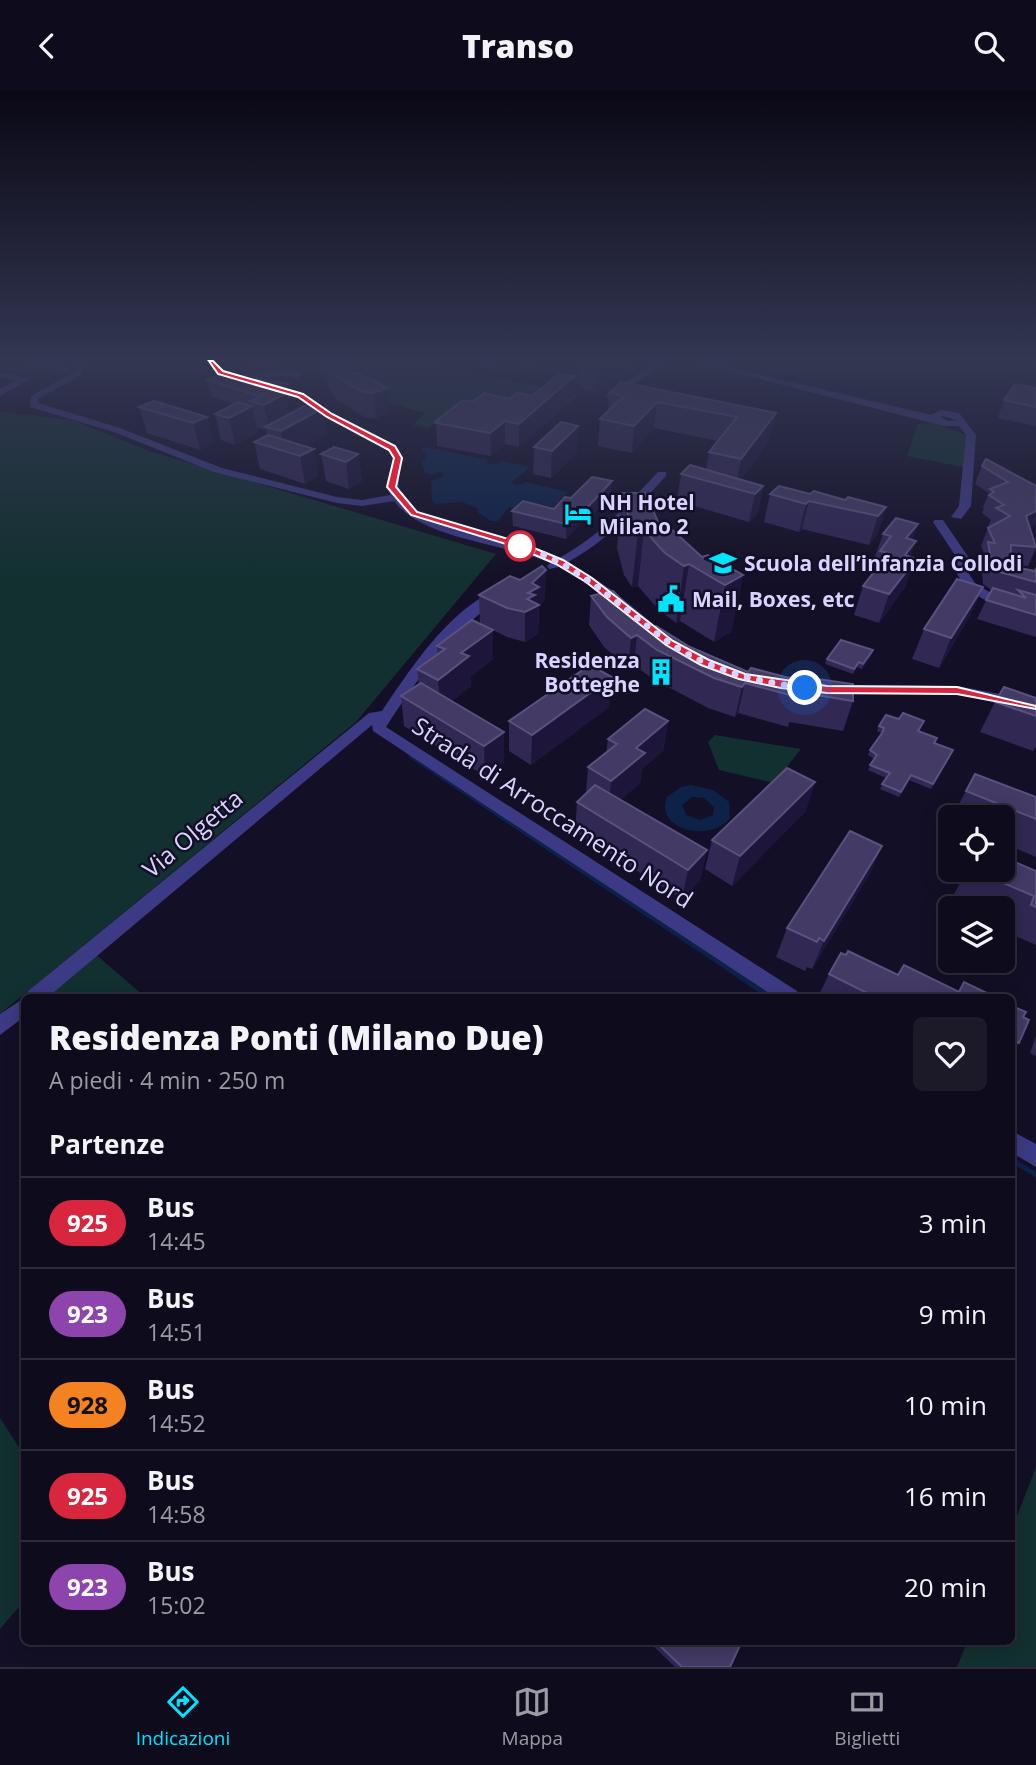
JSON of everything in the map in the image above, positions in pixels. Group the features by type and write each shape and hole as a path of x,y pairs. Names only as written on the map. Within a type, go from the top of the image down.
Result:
{"street":[{"path":"131,436 218,470 337,500 362,503 397,497"},
{"path":"367,436 392,448 398,458 391,482 397,497 408,510 426,519 539,553 559,562 581,574 678,648"},
{"path":"971,436 951,519 964,576 971,586 987,596 1036,610"},
{"path":"544,571 578,553 610,530 662,474"},
{"path":"539,553 578,553"},
{"path":"539,553 544,571"},
{"path":"578,553 576,560 581,574"},
{"path":"544,571 581,574"},
{"name":"Strada di Arroccamento Nord","path":"512,587 483,603 452,629 408,681 378,728 785,994"},
{"path":"817,689 957,690 1036,706"},
{"name":"Via Olgetta","path":"39,994 374,716 386,716"},
{"path":"0,1025 21,1008"},
{"path":"1015,1143 1036,1156"}],"green space":[{"path":"0,436 111,436 149,451 496,554 356,722 24,994 21,994 0,1014"},
{"path":"914,436 966,436 963,467 907,456"},
{"path":"715,735 801,749 774,783 719,770 708,742"},
{"path":"93,952 142,994 42,994"},
{"path":"0,1418 21,1450 21,1604 0,1629"},
{"path":"1036,1467 1036,1667 957,1667 966,1645 1015,1645 1015,1521"}],"water":[{"path":"425,447 488,460 486,463 496,465 501,461 530,467 511,483 519,485 526,482 568,492 553,507 542,504 532,514 509,507 498,521 491,521 477,512 479,509 463,502 436,504 432,500 431,481 445,476 440,471 434,475 425,473 422,464 426,455 421,449"},
{"path":"691,785 713,790 729,802 730,818 711,830 687,830 677,825 669,818 665,809 667,797 681,787","holes":["692,797 704,798 714,807 713,815 700,820 686,815 682,805"]}],"building":[{"path":"270,436 314,449 300,456 254,442"},
{"path":"546,436 568,436 552,451 534,447"},
{"path":"722,436 759,436 741,459 709,452"},
{"path":"334,447 358,454 346,462 321,454"},
{"path":"986,459 1036,486 1036,511 1026,516 1036,547 1011,545 1010,566 1035,571 1036,568 1036,582 1000,572 992,566 988,542 995,543 988,528 1010,516 996,508 1004,505 989,495 994,492 990,489 1008,482 982,466"},
{"path":"690,465 763,486 755,494 681,474"},
{"path":"592,477 612,481 586,509 582,508 566,524 512,511 523,501 554,509 565,497 571,498"},
{"path":"779,486 810,494 814,491 845,500 848,497 886,507 878,516 809,501 806,504 770,494"},
{"path":"622,493 645,493 660,526 667,525 702,557 708,555 743,575 725,585 689,564 684,566 665,553 644,530 638,531 629,519"},
{"path":"896,518 918,524 906,538 916,541 905,555 916,559 889,594 863,586 889,553 880,551 891,536 883,534"},
{"path":"542,566 546,570 532,583 539,587 528,593 535,595 527,599 539,605 525,612 507,608 479,595 510,576 520,580"},
{"path":"957,579 983,587 951,638 924,629"},
{"path":"993,588 1026,598 1018,590 1036,595 1036,615 986,600"},
{"path":"613,591 649,628 656,626 690,647 748,672 751,668 797,680 798,676 853,684 853,701 798,692 797,697 745,683 742,687 714,678 657,650 637,635 631,638 607,617 591,596"},
{"path":"472,620 493,630 461,653 469,656 438,680 417,669 445,649 437,646"},
{"path":"841,640 873,650 863,664 859,662 854,669 827,659"},
{"path":"590,665 612,677 532,735 509,721"},
{"path":"421,683 504,732 484,746 401,696"},
{"path":"1004,687 1036,698 1036,716 995,702"},
{"path":"645,709 668,721 636,748 645,753 611,781 588,767 617,744 608,739"},
{"path":"903,713 924,721 918,731 937,738 934,743 953,750 933,784 911,775 901,792 882,784 890,773 870,765 877,755 870,750 882,733 884,728 879,726 886,715 899,719"},
{"path":"787,768 815,782 740,856 712,840"},
{"path":"975,774 1036,797 1036,819 1015,811 1015,805 1001,805 966,791"},
{"path":"595,785 707,850 688,870 577,802"},
{"path":"850,831 882,846 824,941 819,938 817,942 787,928"},
{"path":"1015,862 1036,871 1036,907 1031,905 1034,896 1001,882 1015,882"},
{"path":"848,951 898,975 904,965 959,992 964,982 989,994 869,994 829,974 841,953 846,955"},
{"path":"1015,1007 1026,1012 1023,1017 1029,1020 1019,1043 1015,1041"},
{"path":"659,1645 740,1645 730,1667 682,1667"}],"waterway":[{"path":"411,756 694,946"},
{"path":"692,944 766,994"},
{"path":"1015,1162 1036,1175"}],"bus line":[{"name":"925","path":"369,436 392,448 396,454 398,458 391,487 408,510 426,519 519,545 559,562 607,593 670,643 705,663 781,685 817,689 957,690 1036,706"}],"place":[{"name":"NH Hotel Milano 2","path":"578,514"},
{"name":"Scuola dell’infanzia Collodi","path":"723,563"},
{"name":"Mail, Boxes, etc","path":"671,599"},
{"name":"Residenza Botteghe","path":"661,672"}],"route":[{"path":"520,546 549,557 581,574 670,643 705,663 755,680 805,688"}]}
